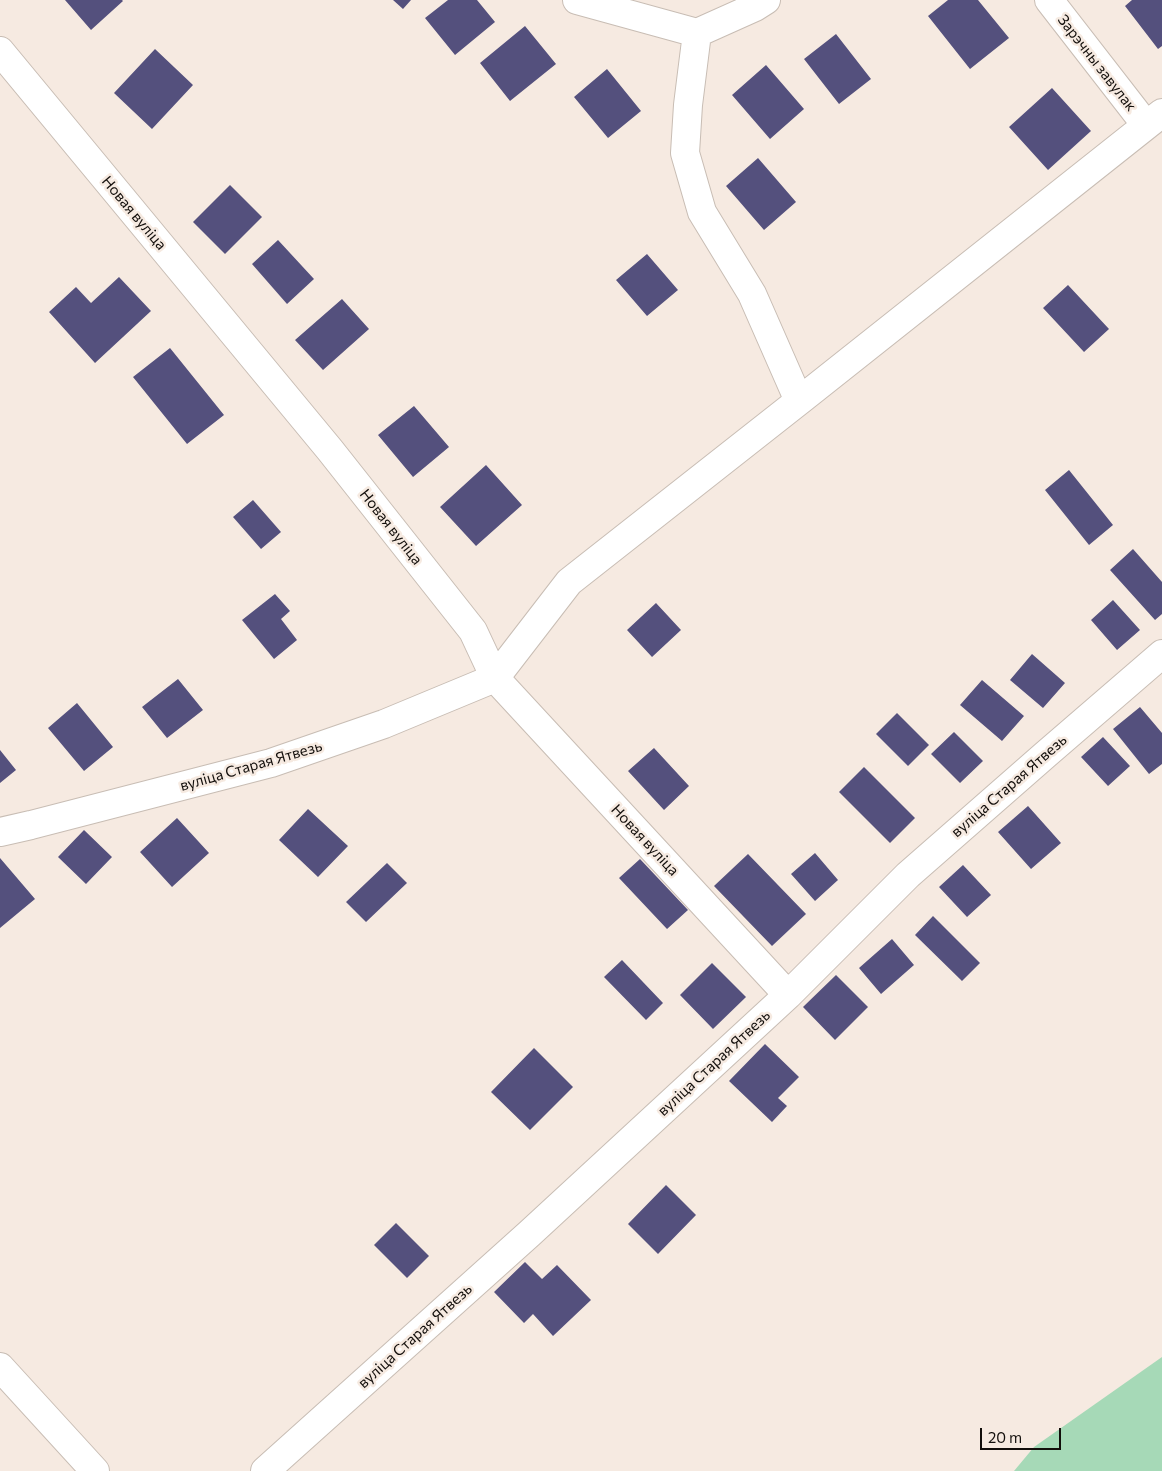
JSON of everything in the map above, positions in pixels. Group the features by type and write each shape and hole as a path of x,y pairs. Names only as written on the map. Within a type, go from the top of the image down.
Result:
{"street":[{"path":"577,0 697,34 766,0"},
{"name":"Зарэчны завулак","path":"1048,0 1154,119"},
{"path":"697,34 688,105 685,153 702,212 752,294 799,401"},
{"name":"Новая вуліца","path":"0,51 330,450 467,623 473,631 495,678 788,994"},
{"path":"495,678 569,582 1154,119"},
{"name":"вуліца Старая Ятвезь","path":"265,1471 529,1234 788,994 908,875 1162,654"},
{"name":"вуліца Старая Ятвезь","path":"0,832 31,826 271,763 384,724 495,678"},
{"path":"0,1367 95,1471"}],"green space":[{"path":"1162,1357 1162,1471 1014,1471 1034,1447"}],"building":[{"path":"65,0 122,0 123,1 91,30"},
{"path":"393,0 411,0 403,9"},
{"path":"448,0 477,0 495,22 455,55 425,18"},
{"path":"948,0 978,0 1009,38 970,69 928,16"},
{"path":"1132,0 1162,0 1162,46 1158,49 1125,6"},
{"path":"525,26 556,64 510,101 480,63"},
{"path":"836,34 871,79 839,104 804,59"},
{"path":"155,49 193,85 152,129 114,93"},
{"path":"766,65 804,109 770,139 732,95"},
{"path":"607,69 641,111 608,138 574,97"},
{"path":"1052,88 1091,131 1048,170 1009,127"},
{"path":"758,158 796,202 764,230 726,186"},
{"path":"230,185 262,217 225,254 193,222"},
{"path":"278,240 314,279 287,304 252,264"},
{"path":"647,254 678,290 647,316 616,280"},
{"path":"119,277 151,311 95,363 49,312 76,287 91,303"},
{"path":"1068,285 1109,329 1084,352 1043,308"},
{"path":"342,299 369,329 323,370 295,340"},
{"path":"170,348 224,415 187,444 133,377"},
{"path":"414,406 449,447 413,477 378,435"},
{"path":"486,465 522,505 476,546 440,507"},
{"path":"1069,470 1113,525 1089,545 1045,490"},
{"path":"253,500 281,532 261,549 233,517"},
{"path":"1133,549 1162,582 1162,614 1155,620 1110,570"},
{"path":"275,594 290,611 281,619 297,640 274,659 242,620"},
{"path":"1113,600 1140,630 1117,650 1091,620"},
{"path":"656,603 681,630 652,657 627,630"},
{"path":"1032,654 1065,683 1043,708 1010,680"},
{"path":"178,679 203,710 167,738 142,707"},
{"path":"982,680 1024,716 1002,741 960,705"},
{"path":"77,703 113,747 84,771 48,728"},
{"path":"1140,707 1162,733 1162,764 1149,774 1113,729"},
{"path":"897,713 929,745 908,766 876,734"},
{"path":"954,732 983,761 960,783 931,754"},
{"path":"1103,737 1130,766 1108,786 1081,757"},
{"path":"654,748 689,786 664,810 628,771"},
{"path":"0,750 16,770 0,783"},
{"path":"864,767 915,818 890,843 839,792"},
{"path":"1028,806 1061,843 1031,869 998,832"},
{"path":"308,809 348,846 318,877 279,840"},
{"path":"177,818 209,853 172,887 140,852"},
{"path":"84,830 112,857 86,884 58,857"},
{"path":"815,853 838,880 815,901 791,874"},
{"path":"748,854 806,914 772,946 714,886"},
{"path":"0,858 35,899 0,928"},
{"path":"640,859 688,910 667,929 619,878"},
{"path":"387,863 407,883 366,922 346,902"},
{"path":"963,865 991,895 967,917 939,887"},
{"path":"933,916 980,963 962,981 915,935"},
{"path":"892,939 914,965 881,994 859,968"},
{"path":"622,960 663,1003 646,1020 604,977"},
{"path":"712,963 746,997 713,1029 680,995"},
{"path":"836,975 868,1007 835,1040 803,1007"},
{"path":"765,1044 799,1077 778,1098 787,1106 772,1122 729,1081"},
{"path":"534,1048 573,1087 530,1130 491,1092"},
{"path":"666,1185 696,1215 658,1254 628,1224"},
{"path":"396,1223 429,1256 407,1278 374,1245"},
{"path":"525,1262 542,1279 557,1265 591,1300 553,1336 533,1314 524,1323 494,1292"}]}
